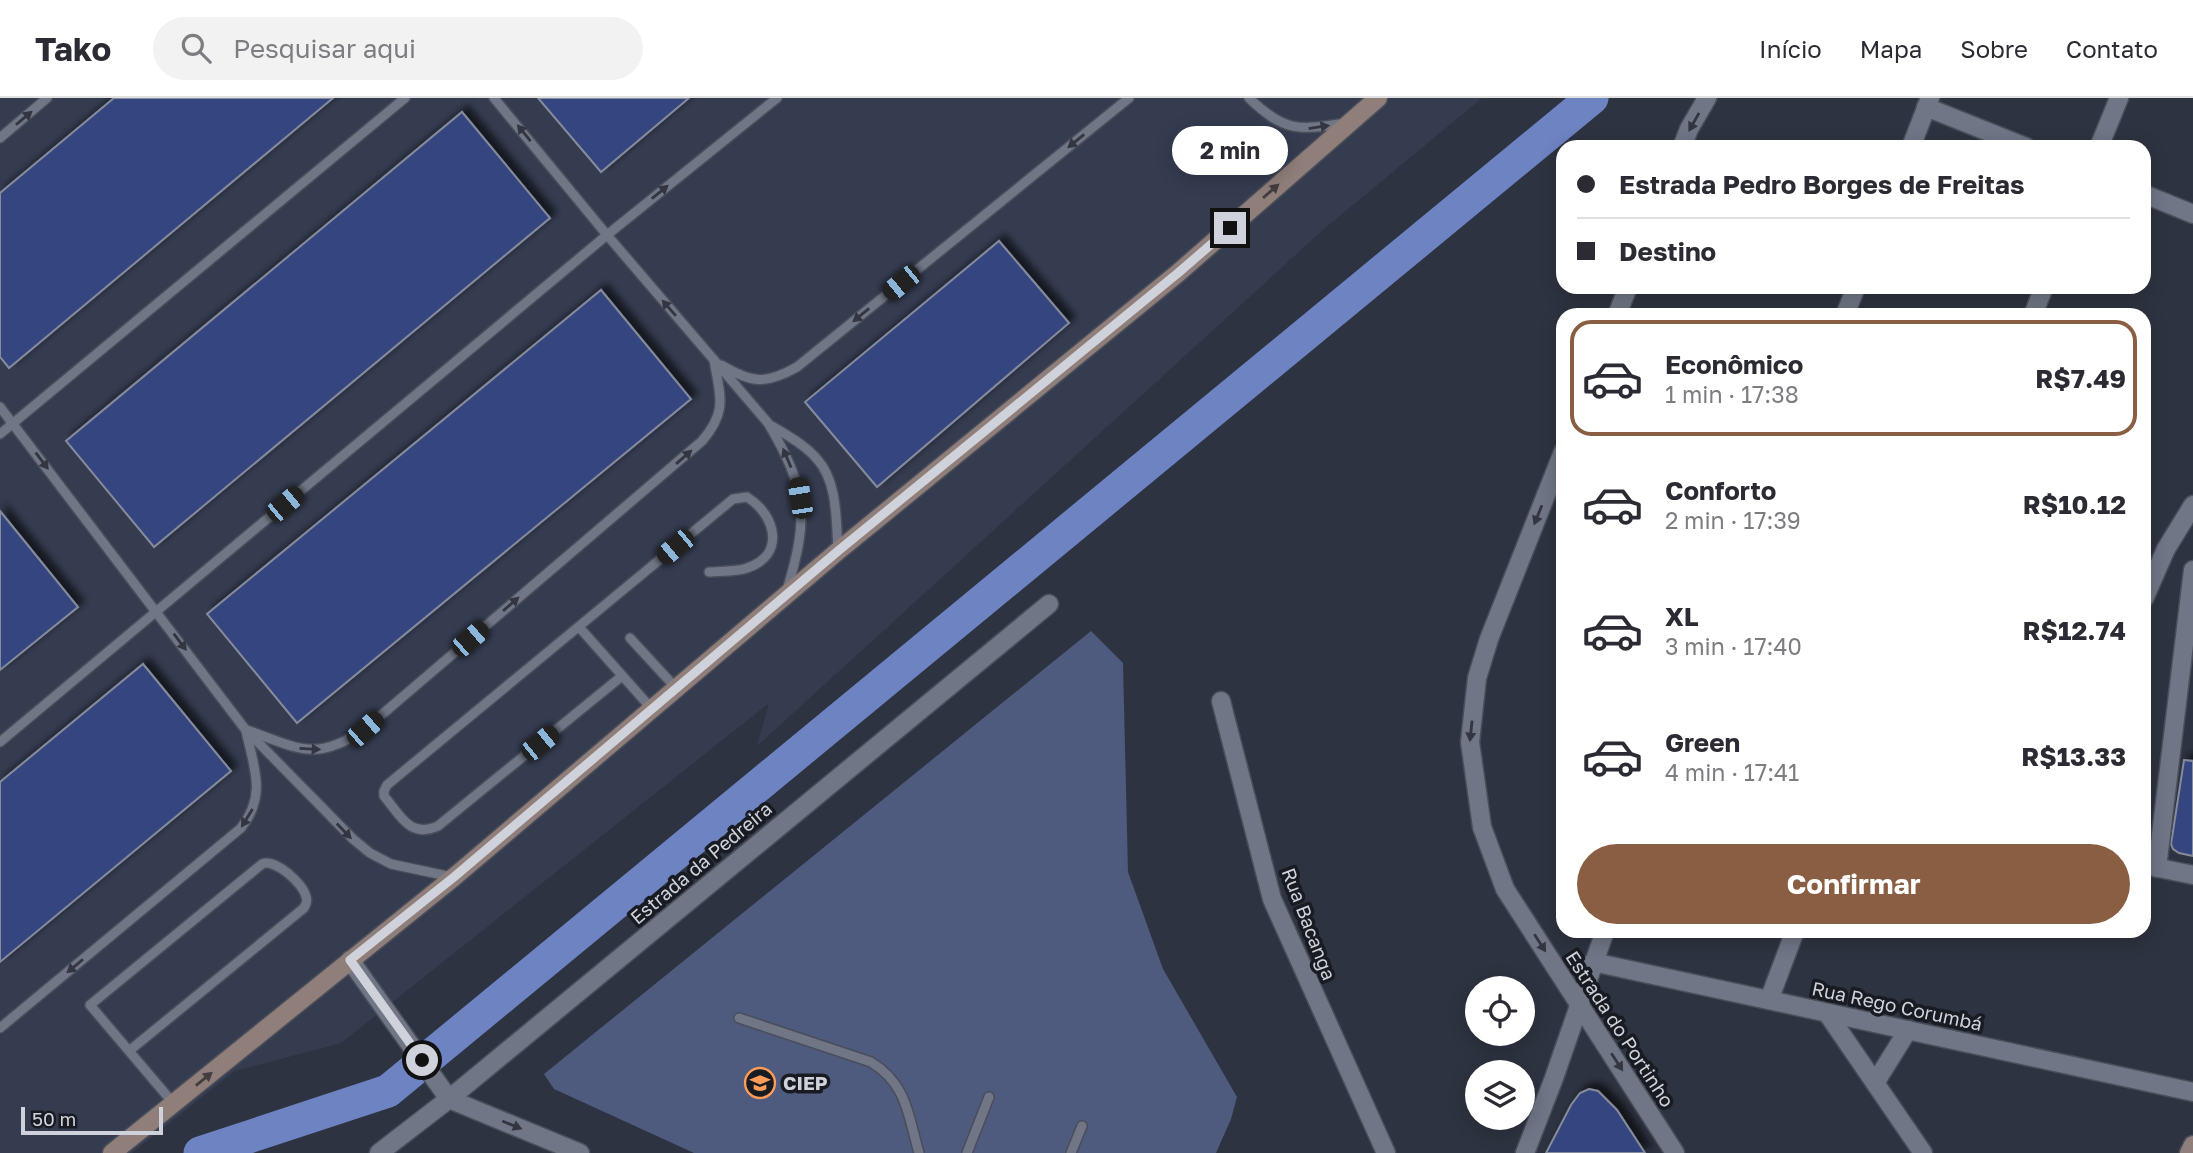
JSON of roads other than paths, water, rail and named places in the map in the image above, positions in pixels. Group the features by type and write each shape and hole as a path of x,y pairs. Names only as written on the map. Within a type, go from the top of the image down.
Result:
{"street":[{"path":"1352,120 1361,98"},
{"path":"112,1153 454,877 838,551 1178,273 1378,98"},
{"path":"1685,140 1707,98"},
{"path":"2102,140 2119,98"},
{"path":"1914,140 1928,103 2010,140"},
{"path":"2151,197 2193,214"},
{"name":"Estrada do Portinho","path":"1556,470 1489,639 1477,678 1470,742 1482,827 1505,889 1675,1153"},
{"path":"2151,583 2166,549 2193,505"},
{"path":"2151,860 2193,570"},
{"name":"Estrada da Pedreira","path":"379,1153 449,1099 1049,604"},
{"name":"Rua Bacanga","path":"1221,701 1272,899 1386,1153"},
{"path":"2151,867 2193,875"},
{"path":"1525,1153 1602,938"},
{"path":"1769,1000 1792,938"},
{"path":"350,960 449,1099 580,1153"},
{"name":"Rua Rego Corumbá","path":"1593,961 2193,1092"},
{"path":"1827,1013 1923,1153"},
{"path":"1875,1083 1908,1030"},
{"path":"2189,1153 2193,1145"}],"lane":[{"path":"0,138 47,98"},
{"path":"0,433 405,98"},
{"path":"494,98 768,423 784,449 797,482 802,515 799,551 786,595"},
{"path":"0,742 607,235 776,98"},
{"path":"714,360 743,378 760,381 779,377 797,367 1129,98"},
{"path":"1249,98 1266,114 1287,126 1307,129 1352,120"},
{"path":"246,729 306,751 328,749 365,729 702,441 716,425 720,410 714,360"},
{"path":"0,407 246,729 353,839 370,853 391,864 454,877"},
{"path":"768,423 818,460 829,478 838,551"},
{"path":"622,676 438,826 421,831 406,823 384,796 387,785 733,499 747,497 755,502 771,521 773,539 769,549 763,558 746,568 709,572"},
{"path":"579,627 651,708"},
{"path":"630,638 676,688"},
{"path":"0,1028 241,828 251,815 257,799 256,775 246,729"},
{"path":"129,1051 304,908 306,894 285,870 272,863 262,864 90,1005 129,1051 174,1104"},
{"path":"739,1018 871,1062 884,1070 896,1082 904,1099 919,1153"},
{"path":"967,1153 989,1097"},
{"path":"1071,1153 1082,1126"}],"waterway":[{"path":"200,1153 388,1091 1592,98"}],"place":[{"name":"CIEP","path":"760,1083"}]}
